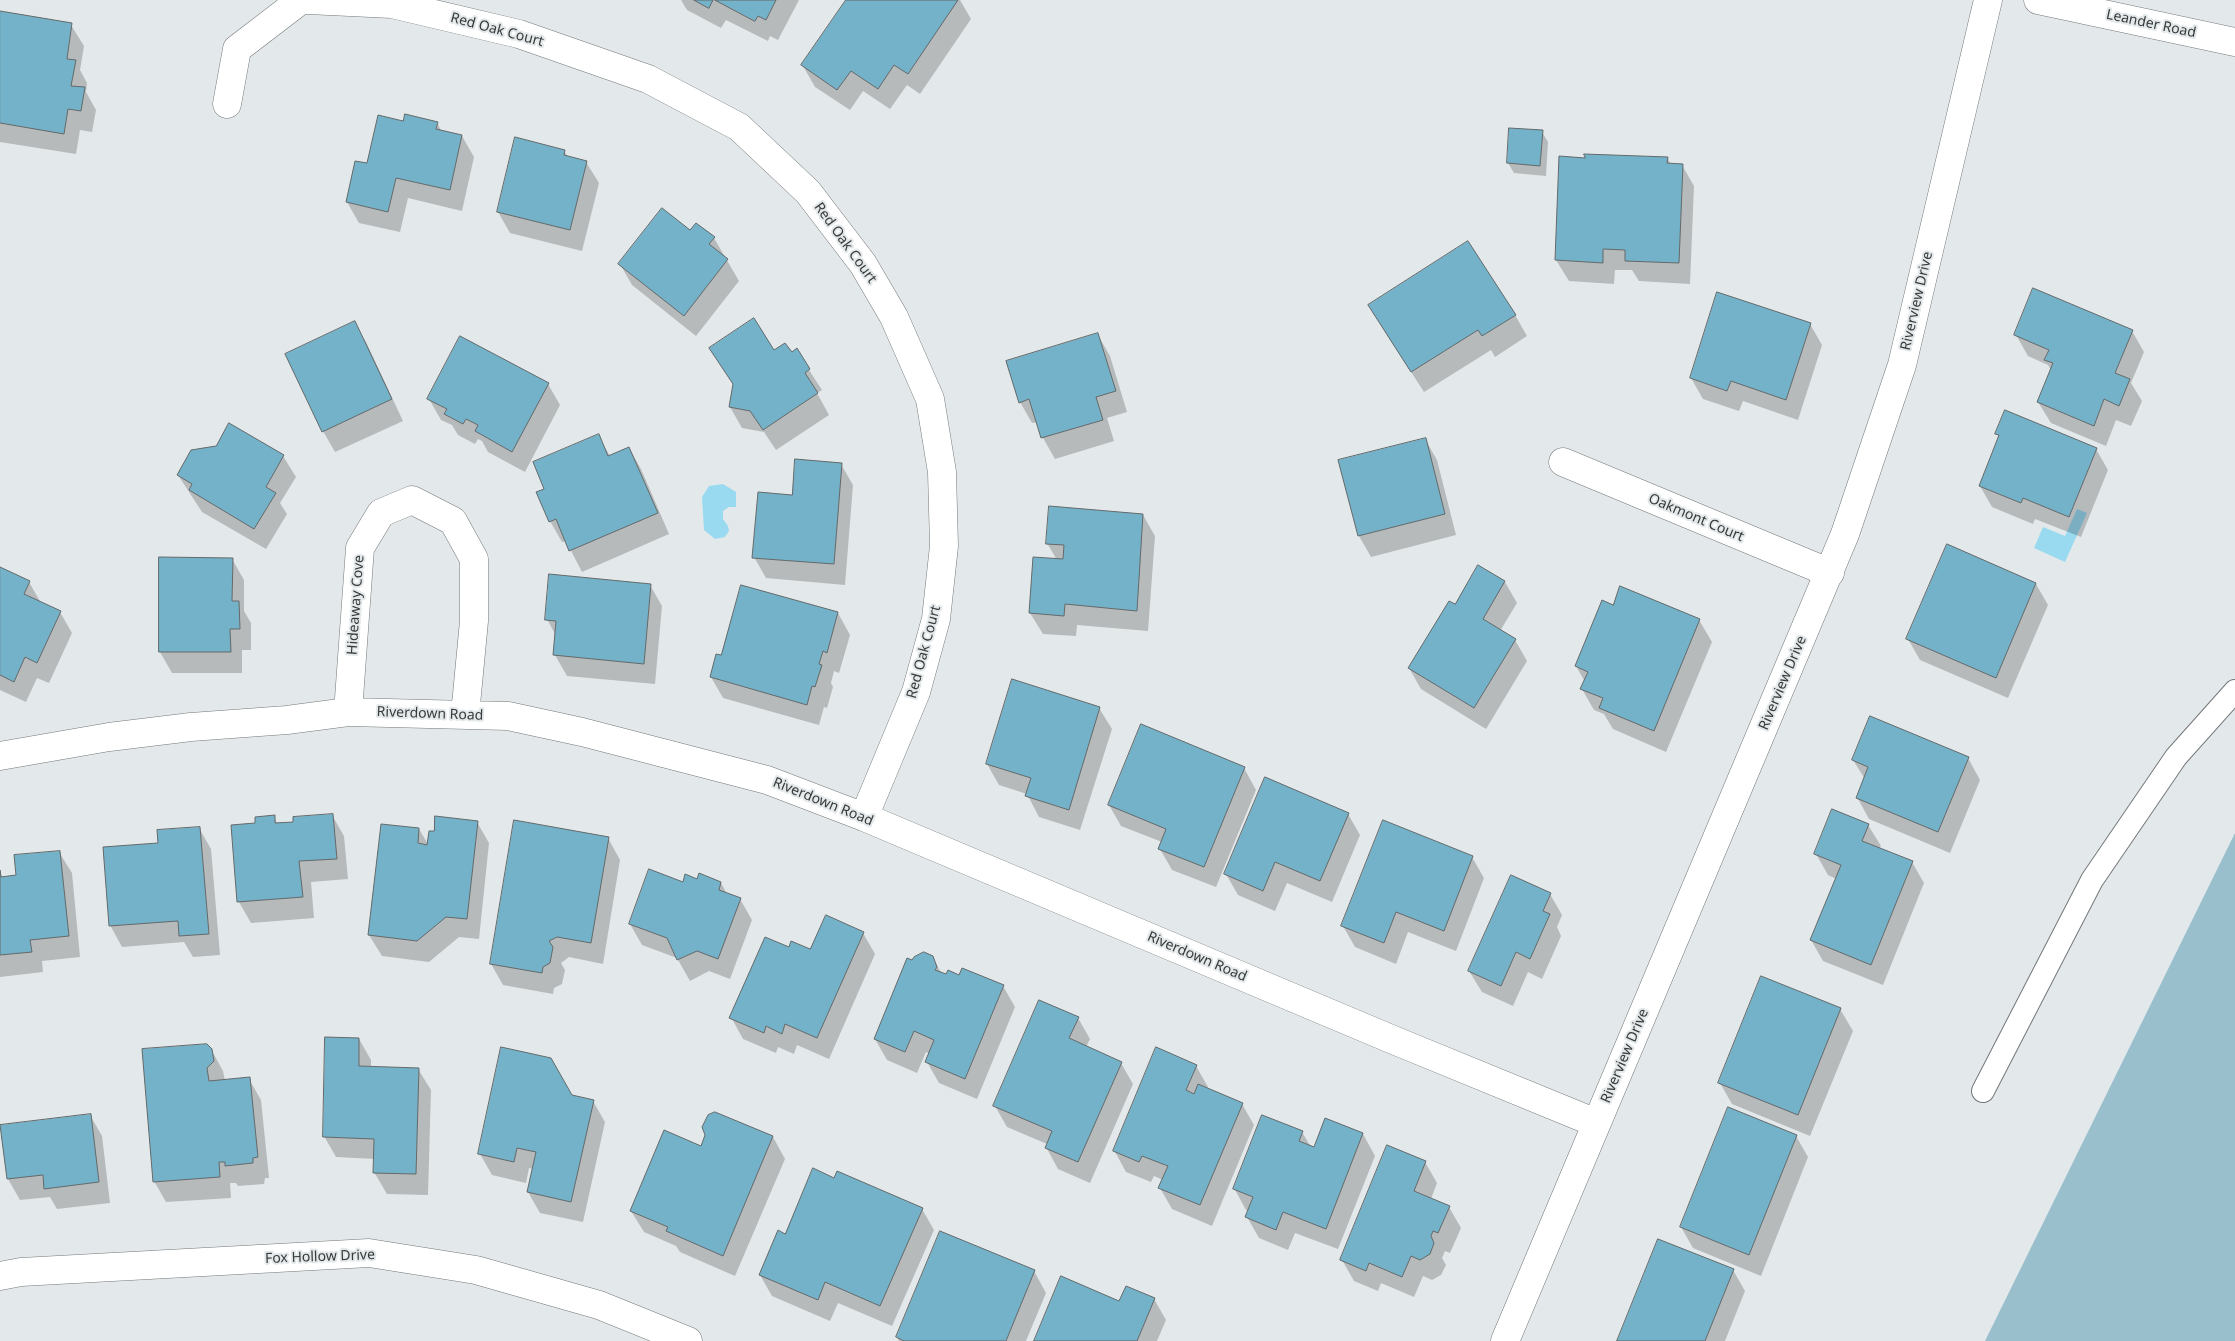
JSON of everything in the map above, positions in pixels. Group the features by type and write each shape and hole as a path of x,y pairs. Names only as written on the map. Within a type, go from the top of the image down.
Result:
{"street":[{"path":"227,104 237,49 301,0"},
{"name":"Red Oak Court","path":"308,0 392,4 519,34 648,79 739,127 808,192 863,264 894,317 930,399 942,472 944,546 936,619 916,692 864,817"},
{"name":"Riverview Drive","path":"1506,1341 1845,534 1902,365 1988,0"},
{"name":"Leander Road","path":"2038,0 2235,42"},
{"name":"Oakmont Court","path":"1563,462 1830,573"},
{"name":"Hideaway Cove","path":"348,712 360,548 382,513 412,500 453,521 474,559 474,620 465,715"},
{"name":"Riverdown Road","path":"0,756 109,737 191,726 287,720 348,712 508,716 582,732 767,780 864,817 1596,1123"},
{"name":"Fox Hollow Drive","path":"0,1276 31,1272 369,1253 485,1272 599,1304 688,1341"}],"lane":[{"path":"1983,1092 2092,880 2176,757 2235,691"}],"shaded area":[{"path":"723,484 736,492 736,507 729,507 723,511 723,519 729,531 725,537 715,539 704,530 702,497 709,486"},
{"path":"2077,509 2087,513 2065,562 2034,548 2043,527 2065,536"},
{"path":"2235,833 2235,1341 1985,1341"}],"building":[{"path":"694,0 713,0 709,8"},
{"path":"715,0 776,0 766,20 758,16 755,21"},
{"path":"846,0 958,0 908,74 894,65 878,89 851,71 837,90 801,65"},
{"path":"0,11 72,23 67,59 76,60 71,86 85,87 81,111 68,109 64,134 0,123"},
{"path":"405,114 438,122 436,129 462,135 450,190 396,178 388,212 346,202 355,161 367,163 378,115 403,121"},
{"path":"1509,128 1543,130 1540,166 1507,163"},
{"path":"515,137 565,150 564,155 587,161 570,230 497,212"},
{"path":"1584,154 1668,157 1667,163 1683,164 1679,263 1625,261 1625,250 1603,249 1603,263 1555,260 1559,156 1585,158"},
{"path":"662,208 690,230 696,223 715,237 709,244 728,259 684,316 618,264"},
{"path":"1468,241 1516,315 1482,336 1478,330 1411,372 1368,305"},
{"path":"2033,288 2133,330 2115,373 2130,379 2119,406 2104,399 2094,426 2037,402 2053,363 2044,360 2049,350 2014,335"},
{"path":"1717,292 1811,323 1786,400 1731,381 1727,391 1690,378"},
{"path":"754,318 774,350 785,343 792,352 797,348 810,369 805,373 818,393 763,430 750,411 729,407 733,384 709,348"},
{"path":"355,321 392,399 322,432 285,354"},
{"path":"1098,333 1116,391 1096,397 1103,420 1041,438 1029,399 1019,403 1006,361"},
{"path":"460,336 549,383 512,452 475,431 478,425 466,419 463,424 444,414 447,409 427,399"},
{"path":"2005,410 2097,448 2069,517 2023,498 2021,503 1979,486 1999,435 1995,434"},
{"path":"229,423 284,455 266,487 276,493 254,529 189,490 192,484 177,475 191,450 216,446"},
{"path":"599,434 608,456 629,447 658,513 569,551 556,519 549,522 536,492 544,489 533,462"},
{"path":"1426,438 1445,514 1358,536 1338,460"},
{"path":"795,459 842,463 834,564 752,558 758,492 792,495"},
{"path":"1049,506 1143,514 1137,611 1065,604 1064,616 1029,613 1033,557 1063,559 1064,545 1046,544"},
{"path":"1947,544 2036,583 1996,678 1906,639"},
{"path":"159,557 233,558 232,601 239,601 240,629 230,629 231,652 159,652"},
{"path":"1478,565 1505,581 1483,619 1516,639 1474,708 1408,668 1449,601 1455,604"},
{"path":"0,567 30,581 24,594 61,611 37,663 25,657 14,682 0,675"},
{"path":"549,574 651,584 644,664 553,655 556,621 545,620"},
{"path":"741,585 838,612 827,653 823,651 819,664 822,665 815,687 812,686 807,705 710,677 716,654 721,655"},
{"path":"1620,586 1700,619 1654,731 1599,708 1603,698 1580,689 1588,672 1575,666 1602,600 1613,605"},
{"path":"1012,679 1100,707 1069,810 1025,796 1031,778 986,764"},
{"path":"1870,716 1969,757 1938,832 1856,798 1868,767 1852,760"},
{"path":"1141,724 1245,767 1204,867 1158,849 1166,829 1108,805"},
{"path":"1265,777 1349,813 1320,881 1275,862 1263,891 1224,874"},
{"path":"1832,809 1869,824 1862,841 1913,861 1871,965 1810,940 1841,865 1814,854"},
{"path":"333,814 337,859 299,861 303,897 237,902 231,825 255,823 255,817 275,815 275,823 293,822 293,817"},
{"path":"435,816 478,821 467,919 446,917 417,941 368,935 381,824 419,828 418,843 427,845 429,831 434,831"},
{"path":"514,820 609,837 591,943 557,937 549,941 553,947 550,963 543,967 542,973 490,964"},
{"path":"1383,820 1473,856 1444,931 1396,912 1384,943 1341,926"},
{"path":"200,827 209,934 179,936 178,921 109,926 103,847 158,843 157,830"},
{"path":"60,851 69,936 30,940 32,952 0,955 0,870 1,877 16,875 14,855"},
{"path":"649,869 683,882 685,874 697,879 699,873 721,882 719,890 741,898 718,959 697,951 677,960 667,938 629,924"},
{"path":"1511,875 1551,893 1543,911 1550,914 1530,959 1516,952 1501,986 1468,971"},
{"path":"826,915 864,932 817,1038 785,1024 782,1034 766,1026 764,1033 729,1018 765,937 789,947 791,941 810,949"},
{"path":"924,952 933,956 937,967 935,970 946,974 948,970 959,975 962,968 1004,985 965,1079 925,1062 934,1040 914,1031 905,1052 874,1039 907,958 912,960"},
{"path":"1761,976 1841,1008 1798,1115 1718,1083"},
{"path":"1039,1000 1079,1017 1069,1038 1122,1062 1078,1162 1045,1148 1052,1131 993,1106"},
{"path":"325,1037 359,1038 359,1066 419,1068 416,1174 373,1173 374,1139 323,1137"},
{"path":"207,1044 212,1049 214,1061 207,1068 209,1081 250,1077 258,1157 253,1158 253,1163 225,1166 225,1162 219,1162 220,1177 153,1182 142,1049"},
{"path":"501,1047 551,1058 572,1095 594,1100 571,1202 527,1192 536,1152 517,1148 514,1162 478,1154"},
{"path":"1156,1047 1197,1065 1186,1090 1194,1094 1198,1084 1243,1103 1200,1205 1158,1188 1168,1166 1142,1156 1139,1162 1113,1151"},
{"path":"1728,1107 1797,1135 1749,1255 1680,1227"},
{"path":"715,1112 773,1136 723,1256 666,1231 668,1227 630,1211 664,1130 701,1146 705,1135 702,1127 708,1115"},
{"path":"91,1114 99,1182 44,1189 43,1175 7,1179 0,1125"},
{"path":"1262,1115 1303,1131 1299,1141 1314,1147 1325,1118 1363,1133 1326,1229 1283,1212 1276,1230 1245,1217 1253,1197 1233,1189"},
{"path":"1387,1145 1426,1161 1414,1191 1450,1206 1438,1233 1433,1231 1431,1236 1434,1243 1430,1254 1420,1260 1411,1256 1402,1277 1369,1263 1366,1271 1340,1260"},
{"path":"813,1168 834,1178 837,1171 923,1208 880,1306 825,1282 818,1300 759,1275 778,1230 785,1234"},
{"path":"940,1231 1035,1270 1006,1341 904,1341 896,1337"},
{"path":"1658,1239 1734,1269 1705,1341 1617,1341"},
{"path":"1061,1276 1119,1301 1126,1286 1155,1298 1137,1341 1034,1341"}]}
